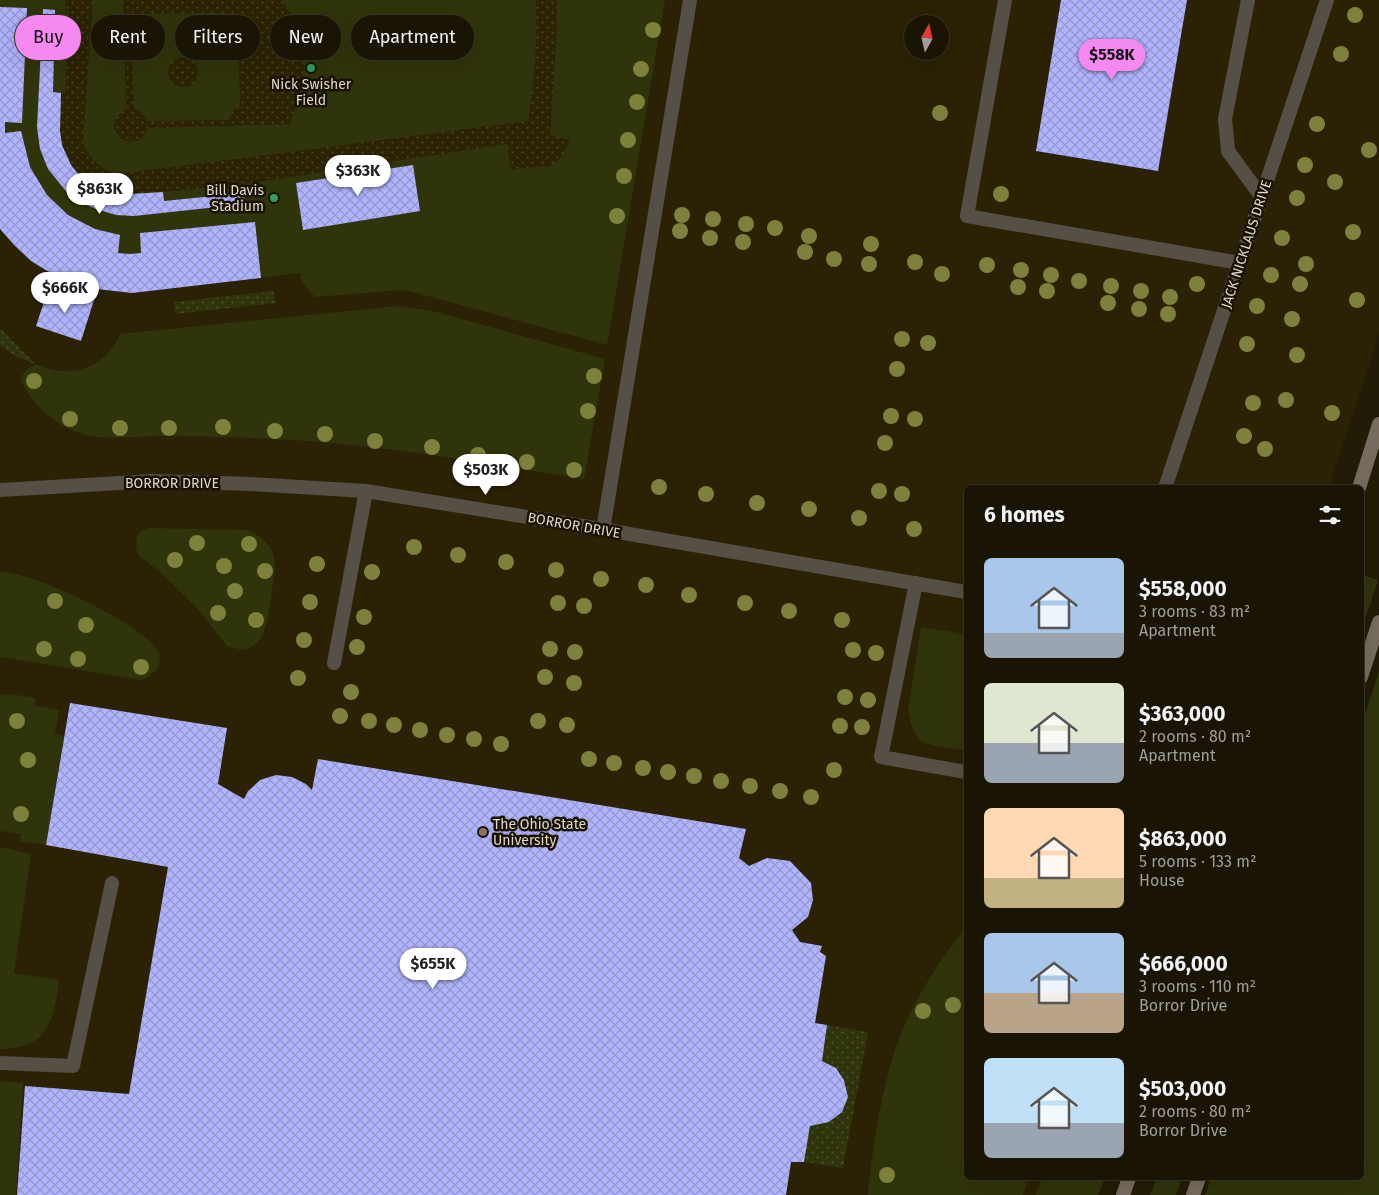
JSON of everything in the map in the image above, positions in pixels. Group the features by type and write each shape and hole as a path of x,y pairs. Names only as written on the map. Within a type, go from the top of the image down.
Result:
{"main road":[{"path":"1360,485 1379,424"},
{"path":"1364,668 1379,622"},
{"path":"1123,1195 1128,1180"},
{"path":"1193,1195 1198,1180"}],"street":[{"path":"603,530 690,0"},
{"path":"1005,0 967,216 1240,263"},
{"path":"1248,0 1225,119 1228,151 1262,196"},
{"name":"JACK NICKLAUS DRIVE","path":"1166,485 1327,0"},
{"path":"1356,485 1366,465"},
{"name":"BORROR DRIVE","path":"0,490 153,481 251,484 366,491 964,592"},
{"path":"334,663 366,491"},
{"path":"916,584 881,757 964,772"},
{"path":"0,1063 73,1066 112,883"}],"shaded area":[{"name":"The Ohio State University","path":"0,0 1379,0 1379,333 1330,485 964,485 964,1180 1100,1180 1095,1195 0,1195"}],"green space":[{"name":"Bill Davis Stadium","path":"0,0 665,0 607,345 402,290 315,297 301,281 300,273 132,293 97,289 81,341 36,326 54,275 25,254 0,229"},
{"path":"274,291 276,303 175,314 174,302"},
{"path":"398,306 429,310 605,359 584,479 431,455 315,441 159,436 114,438 87,435 66,427 47,414 25,389 20,379 26,370 35,364 51,370 75,371 94,364 109,352 120,334"},
{"path":"0,328 35,364 17,357 0,346"},
{"path":"149,528 248,530 265,541 274,556 275,570 267,623 261,639 257,643 243,650 227,646 199,610 160,572 139,556 136,549 137,537 141,531"},
{"path":"0,572 35,580 59,589 111,614 149,640 160,656 159,666 153,673 141,680 0,657"},
{"path":"1364,575 1378,580 1364,623"},
{"path":"921,627 964,634 964,751 921,741 912,727 908,711"},
{"path":"1379,672 1379,1195 1205,1195 1210,1180 1364,1180 1364,716"},
{"path":"10,694 35,698 35,706 59,710 55,734 64,736 46,845 20,841 21,834 0,831 0,695"},
{"path":"0,847 31,854 14,973 59,980 54,1008 46,1030 29,1044 16,1048 0,1049"},
{"path":"964,930 964,1180 1028,1180 1023,1195 868,1195 880,1112 896,1046 912,1010 932,974"},
{"path":"827,1025 868,1032 843,1168 804,1162 810,1126 827,1123 836,1117 845,1104 847,1097 845,1081 841,1074 836,1068 822,1061"},
{"path":"0,1081 23,1083 16,1195 0,1195"},
{"path":"1041,1180 1104,1180 1098,1195 1036,1195"},
{"path":"1156,1180 1181,1180 1176,1195 1150,1195"}],"sand":[{"path":"66,0 93,0 83,143 96,163 118,174 528,121 535,60 536,0 557,0 550,135 570,140 560,159 549,167 542,166 511,170 507,144 251,183 114,195 93,187 83,180 71,165 62,145 60,131 61,93 65,93 67,60 81,60 81,15 69,15 69,11 65,10"},
{"path":"123,0 282,0 290,15 270,15 270,60 304,61 301,91 290,124 148,128 142,137 135,142 127,142 120,138 116,132 114,125 117,117 126,109 125,60 132,60 134,109 140,111 147,121 229,120 234,109 240,106 239,60 260,60 260,15 227,15 226,13 123,15"},
{"path":"175,59 192,60 197,66 197,78 189,86 177,86 169,78 169,66"}],"building":[{"path":"1061,0 1187,0 1158,171 1036,151"},
{"path":"0,7 27,8 27,15 15,15 15,60 25,60 22,123 5,122 5,133 21,131 30,167 47,195 68,215 95,229 120,235 118,253 141,253 140,233 255,222 261,278 132,293 97,289 54,275 31,261 0,229"},
{"path":"43,9 55,10 55,15 43,15"},
{"path":"40,60 54,60 53,92 61,93 60,131 62,145 71,165 83,180 93,187 114,195 163,192 164,201 244,193 245,204 134,216 116,215 96,209 82,203 65,190 48,169 40,149 37,127"},
{"path":"413,165 420,211 303,230 296,183"},
{"path":"49,287 94,300 81,341 36,326"},
{"path":"70,703 227,728 218,784 244,799 248,791 260,780 276,775 292,777 306,784 312,790 318,759 746,829 739,858 749,866 767,858 790,861 811,883 813,900 808,917 792,930 800,942 822,946 820,952 826,956 815,1023 827,1025 822,1061 836,1068 844,1080 848,1097 842,1112 829,1122 810,1126 804,1162 791,1162 786,1195 17,1195 25,1086 129,1094 168,867 46,845"}],"place":[{"name":"Nick Swisher Field","path":"311,68"},
{"name":"Bill Davis Stadium","path":"274,198"},
{"name":"The Ohio State University","path":"483,832"}]}
